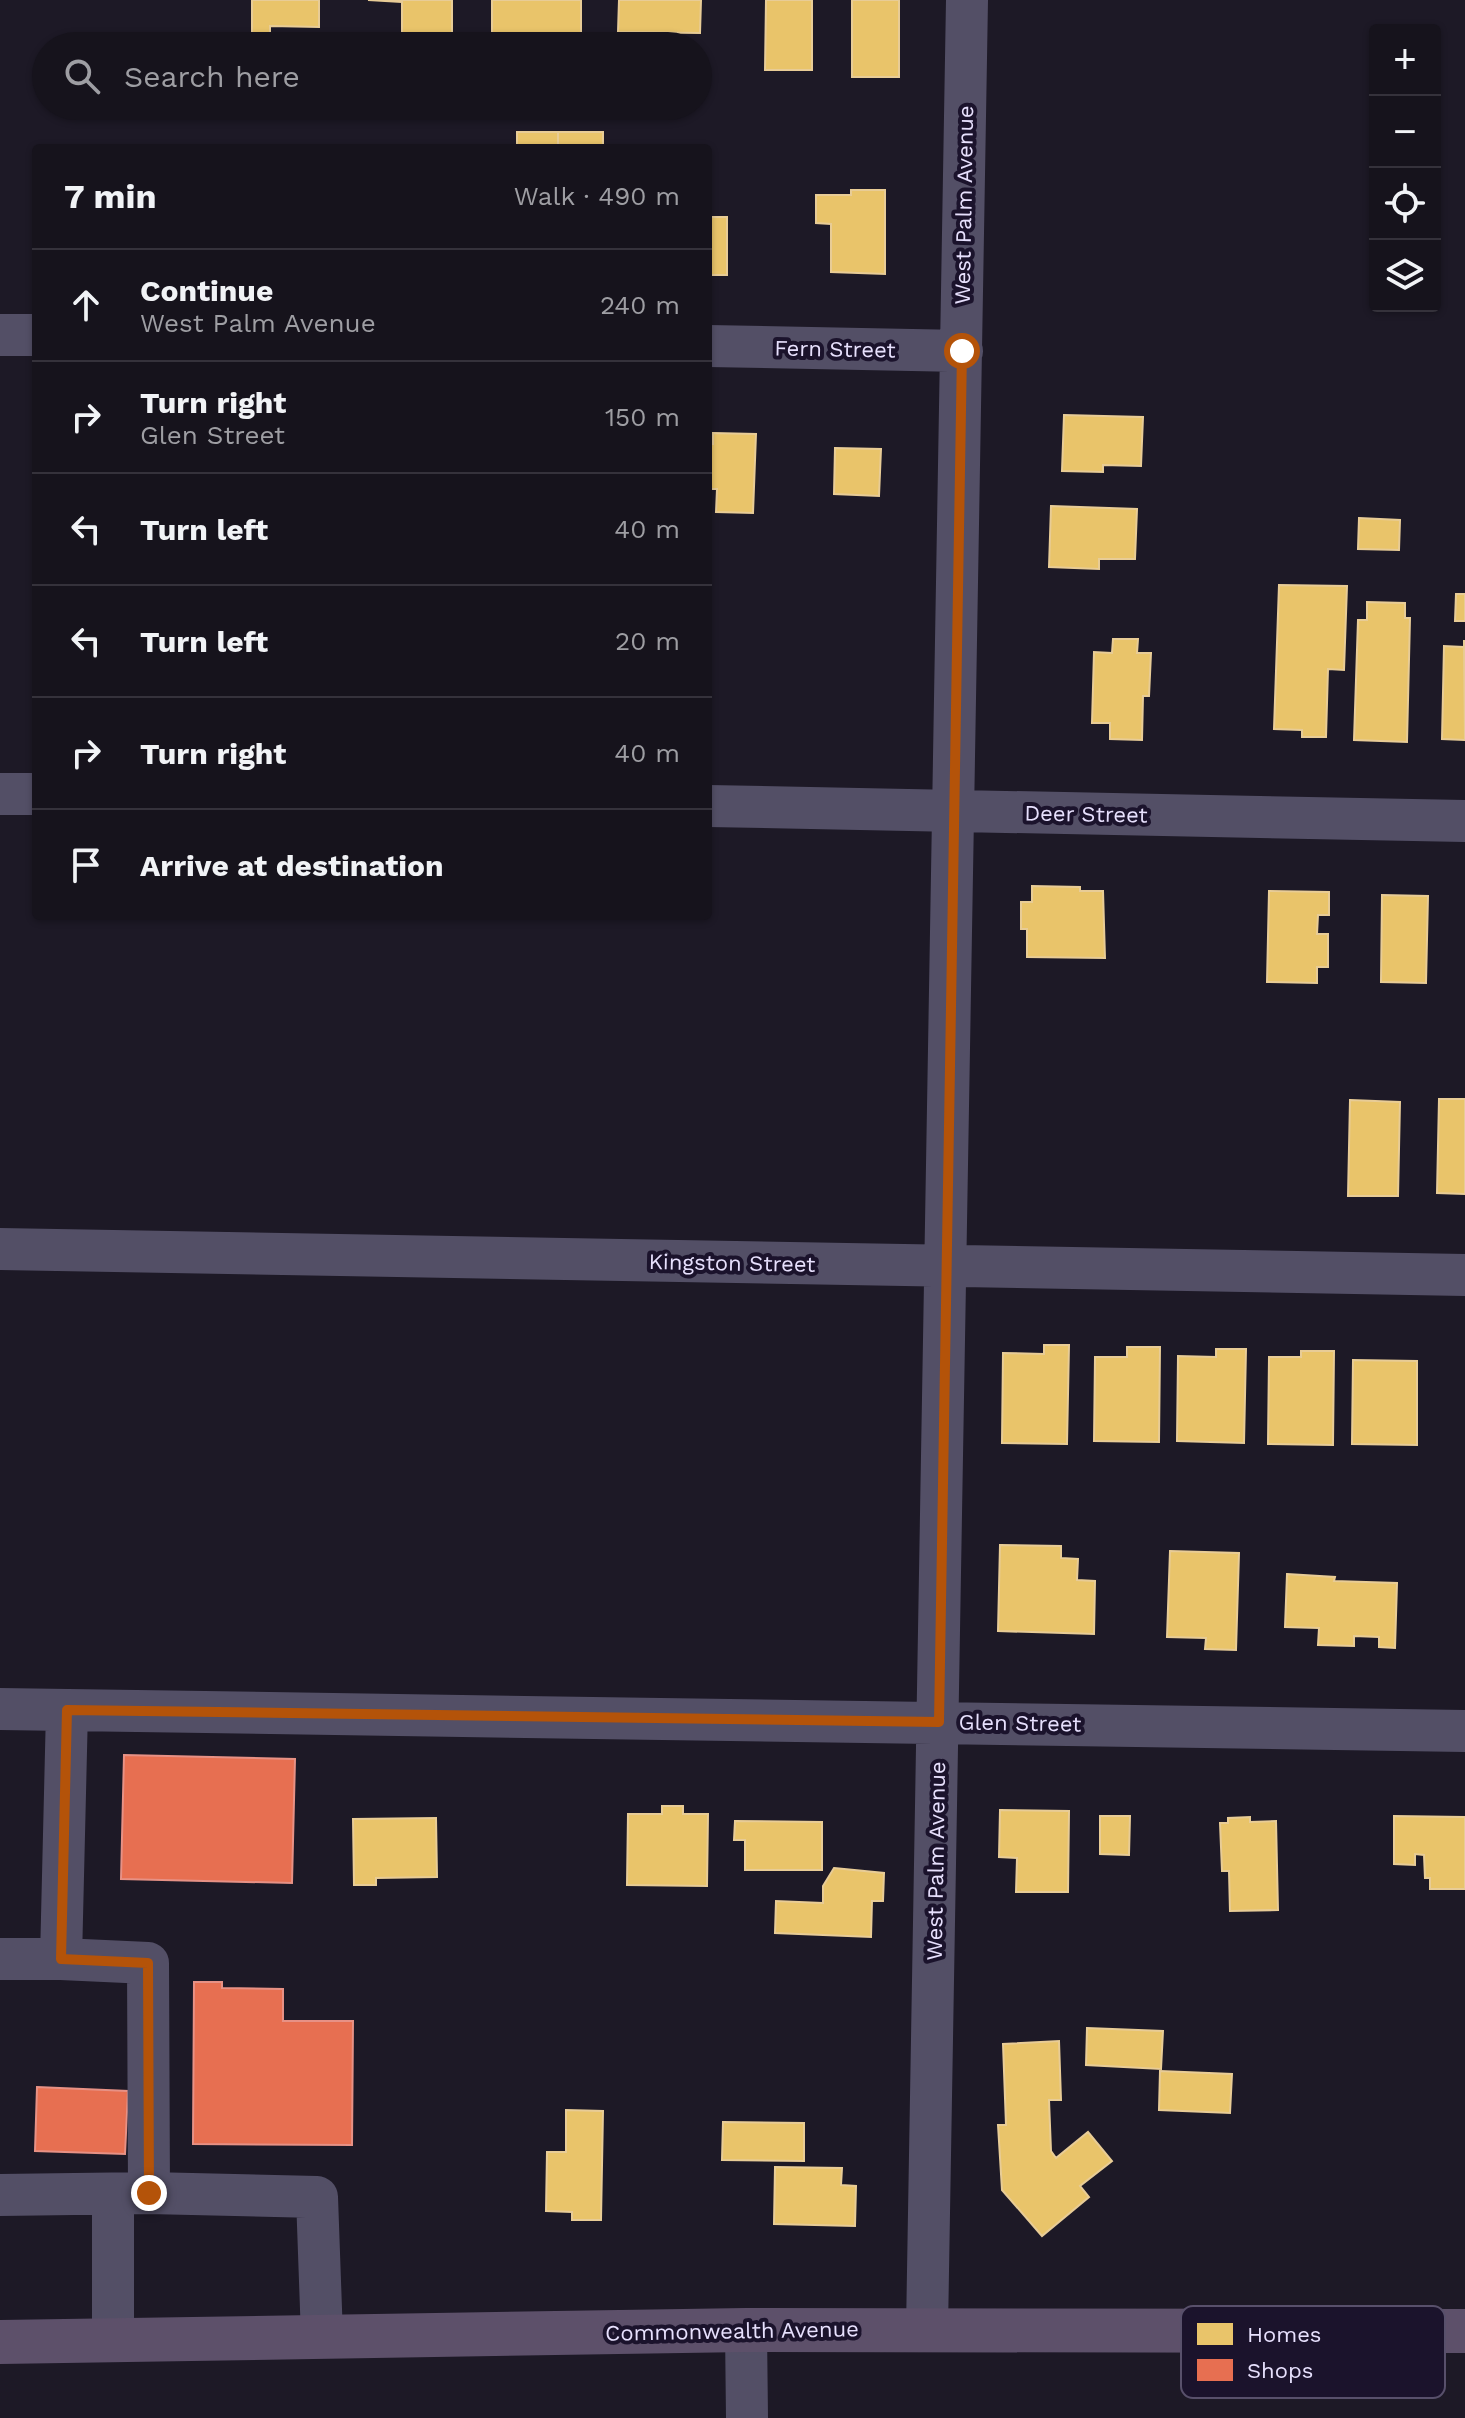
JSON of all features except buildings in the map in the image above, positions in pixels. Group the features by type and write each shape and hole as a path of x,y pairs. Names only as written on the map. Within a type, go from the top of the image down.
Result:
{"main road":[{"name":"Commonwealth Avenue","path":"0,2342 746,2330 1181,2330"},
{"name":"Commonwealth Avenue","path":"1445,2331 1465,2331"}],"street":[{"name":"West Palm Avenue","path":"927,2330 967,0"},
{"path":"0,335 32,335"},
{"name":"Fern Street","path":"712,346 962,351"},
{"path":"0,794 32,794"},
{"name":"Deer Street","path":"712,806 1465,821"},
{"name":"Kingston Street","path":"0,1249 1465,1275"},
{"name":"Glen Street","path":"0,1709 1465,1731"},
{"path":"61,1959 67,1710"},
{"path":"0,1959 148,1963 131,2193 113,2340"},
{"path":"0,2195 131,2193 317,2197 322,2337"},
{"path":"746,2330 747,2418"}],"route":[{"path":"149,2193 148,1963 61,1959 67,1710 939,1722 962,351"}]}
